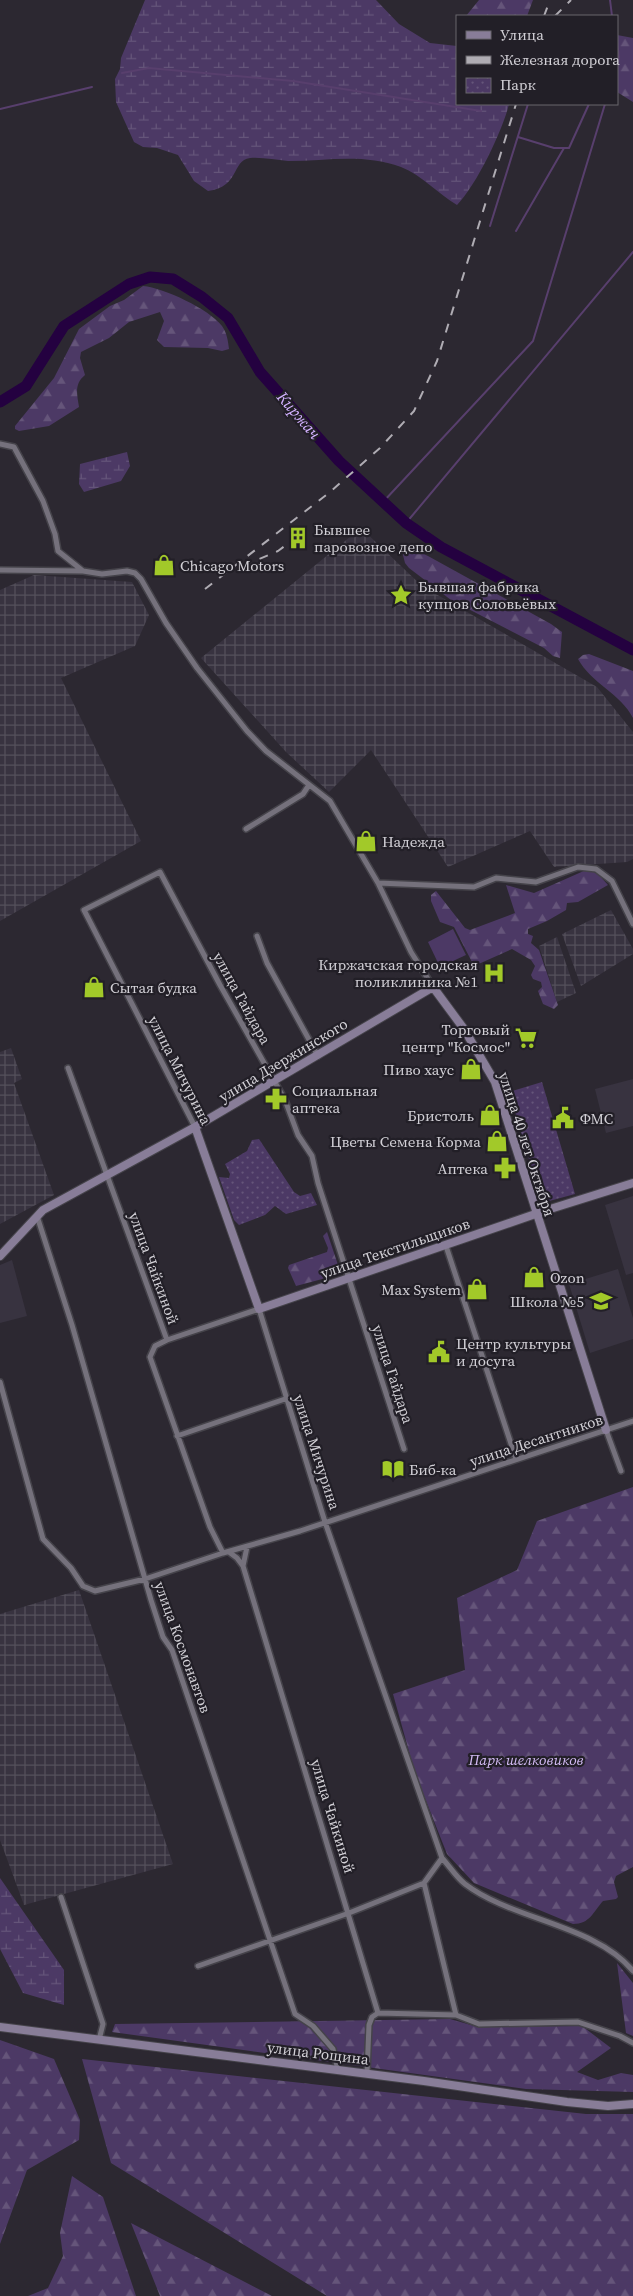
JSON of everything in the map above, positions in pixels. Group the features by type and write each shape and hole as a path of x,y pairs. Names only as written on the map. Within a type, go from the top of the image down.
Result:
{"street":[{"path":"0,444 14,447 43,501 55,534 58,550 83,571"},
{"path":"0,570 83,571"},
{"name":"улица 40 лет Октября","path":"83,571 102,574 127,571 135,573 141,579 166,623 197,668 247,731 266,751 330,801 378,883 411,952 433,987 464,1029 495,1082 536,1214 621,1471"},
{"path":"246,829 303,794 308,785"},
{"path":"378,883 474,887 496,878 536,882 578,867 596,869 612,881 633,924"},
{"name":"улица Гайдара","path":"84,910 160,872 285,1100 298,1135 312,1156 318,1183 404,1449"},
{"name":"улица Мичурина","path":"84,910 195,1127 259,1309 285,1399 325,1522 442,1858"},
{"path":"257,936 267,963 318,1056"},
{"name":"улица Дзержинского","path":"0,1256 37,1216 49,1207 108,1176 274,1082 433,987"},
{"name":"улица Чайкиной","path":"68,1068 167,1340 155,1346 150,1357 210,1527 226,1552 237,1558 243,1566 378,2013"},
{"name":"улица Текстильщиков","path":"167,1340 536,1214 633,1183"},
{"name":"улица Космонавтов","path":"37,1216 72,1325 160,1628 172,1650 295,2014 313,2026 333,2049 338,2070"},
{"path":"446,1246 516,1459"},
{"path":"0,1382 43,1539 71,1568 83,1586 100,1591 146,1579 226,1552"},
{"path":"177,1436 285,1399"},
{"name":"улица Десантников","path":"226,1552 247,1548 633,1421"},
{"name":"улица Чайкиной","path":"243,1566 247,1548"},
{"path":"198,1966 424,1883 442,1858 465,1884 489,1898 592,1941 623,1959 633,1971"},
{"path":"424,1883 456,2015"},
{"path":"61,1897 103,2024 99,2040"},
{"path":"367,2073 369,2025 372,2017 378,2013 456,2015 479,2024 578,2022 620,2036 633,2044"},
{"name":"улица Рощина","path":"0,2027 367,2073 567,2102 608,2106 633,2104"}],"shaded area":[{"path":"361,528 422,586 597,687 633,732 633,859 627,862 554,867 530,831 448,867 371,750 329,792 286,752 201,658"},
{"path":"34,575 132,582 149,615 135,646 61,678 141,841 0,921 0,590"},
{"path":"611,910 633,949 633,954 581,986 562,934"},
{"path":"557,937 576,993 557,1002 539,946"},
{"path":"11,1048 22,1079 14,1083 54,1195 0,1224 0,1052"},
{"path":"633,1079 633,1126 606,1133 595,1089"},
{"path":"633,1196 633,1273 626,1275 605,1205"},
{"path":"12,1260 27,1316 0,1323 0,1265"},
{"name":"Школа №5","path":"618,1269 633,1318 633,1339 590,1353 569,1284"},
{"path":"79,1590 173,1864 24,1905 0,1840 0,1614"}],"green space":[{"path":"145,0 376,0 399,24 430,43 456,46 456,105 509,105 495,142 480,172 457,205 409,170 387,163 359,159 288,161 250,158 240,164 225,185 208,191 194,181 178,155 157,148 143,147 134,142 116,102 115,79 120,69 121,58"},
{"path":"479,0 533,0 527,15 467,15"},
{"path":"618,35 633,38 633,102 618,93"},
{"path":"143,286 174,295 197,306 216,319 224,329 229,349 222,351 208,348 164,347 157,340 164,321 160,312 129,322 109,338 81,352 80,358 85,375 78,386 79,407 49,426 19,431 15,429 15,426 54,378 79,329 110,306 124,300"},
{"path":"127,452 130,466 121,481 84,492 79,484 80,464"},
{"path":"406,546 428,556 551,624 562,632 560,658 553,656 544,648 451,600 409,568 405,563 402,551"},
{"path":"589,654 633,671 633,718 621,702 590,675 578,659 583,655"},
{"path":"586,870 597,873 608,885 578,902 567,903 566,910 528,929 528,934 533,936 531,943 539,950 558,1005 554,1009 543,1004 538,991 542,987 541,982 533,979 531,975 535,966 531,960 512,949 474,966 454,927 440,922 431,901 431,895 436,891 465,928 470,930 515,913 506,885 534,893"},
{"path":"453,929 466,955 440,967 428,942"},
{"path":"542,1082 575,1194 542,1203 509,1092"},
{"path":"259,1139 294,1192 300,1196 311,1193 317,1205 286,1214 275,1206 265,1215 239,1225 234,1220 219,1177 229,1178 230,1174 225,1164 247,1151 252,1140"},
{"path":"327,1232 341,1274 296,1286 288,1268 289,1265 327,1252 328,1248 323,1236"},
{"name":"Парк шелковиков","path":"633,1487 633,1867 616,1876 614,1882 618,1897 616,1899 603,1901 587,1920 573,1924 474,1883 447,1854 415,1773 393,1694 465,1670 457,1598 517,1570 537,1521"},
{"path":"0,1878 64,1970 64,2005 23,1993 0,1949"},
{"path":"617,1963 633,1983 633,2036 626,2033"},
{"path":"450,2019 478,2027 582,2026 611,2048 577,2072 598,2080 621,2073 633,2075 633,2092 526,2089 112,2032 115,2024"},
{"path":"0,2040 54,2059 80,2120 79,2140 27,2170 0,2244"},
{"path":"82,2059 586,2114 633,2114 633,2296 327,2296 111,2163"},
{"path":"72,2176 103,2197 136,2296 28,2296 48,2288 63,2256 60,2233"},
{"path":"131,2223 272,2296 160,2296"}],"waterway":[{"path":"610,0 612,15"},
{"path":"618,50 618,61"},
{"path":"122,73 149,68 293,81 481,111"},
{"path":"0,109 92,87"},
{"path":"490,226 528,105"},
{"path":"518,137 554,148 569,148 589,105"},
{"path":"383,502 533,341 605,105"},
{"path":"516,231 564,148"},
{"path":"406,523 633,252"},
{"name":"Киржач","path":"0,402 26,386 64,326 129,284 150,277 173,279 202,297 228,318 260,372 339,461 406,523 441,547 633,650"}],"railway":[{"path":"544,15 550,0"},
{"path":"556,15 571,0"},
{"path":"205,589 330,492 380,448 414,411 437,361 516,105"},
{"path":"243,566 278,551 290,542"}],"place":[{"name":"Бывшее паровозное депо","path":"298,538"},
{"name":"Chicago Motors","path":"164,565"},
{"name":"Бывшая фабрика купцов Соловьёвых","path":"401,595"},
{"name":"Надежда","path":"366,841"},
{"name":"Киржачская городская поликлиника №1","path":"494,973"},
{"name":"Сытая будка","path":"94,987"},
{"name":"Торговый центр \"Космос\"","path":"526,1038"},
{"name":"Пиво хаус","path":"471,1069"},
{"name":"Социальная аптека","path":"276,1099"},
{"name":"Бристоль","path":"490,1115"},
{"name":"ФМС","path":"563,1118"},
{"name":"Цветы Семена Корма","path":"497,1141"},
{"name":"Аптека","path":"505,1168"},
{"name":"Ozon","path":"534,1277"},
{"name":"Max System","path":"477,1289"},
{"name":"Школа №5","path":"601,1301"},
{"name":"Центр культуры и досуга","path":"439,1352"},
{"name":"Биб-ка","path":"393,1469"}]}
